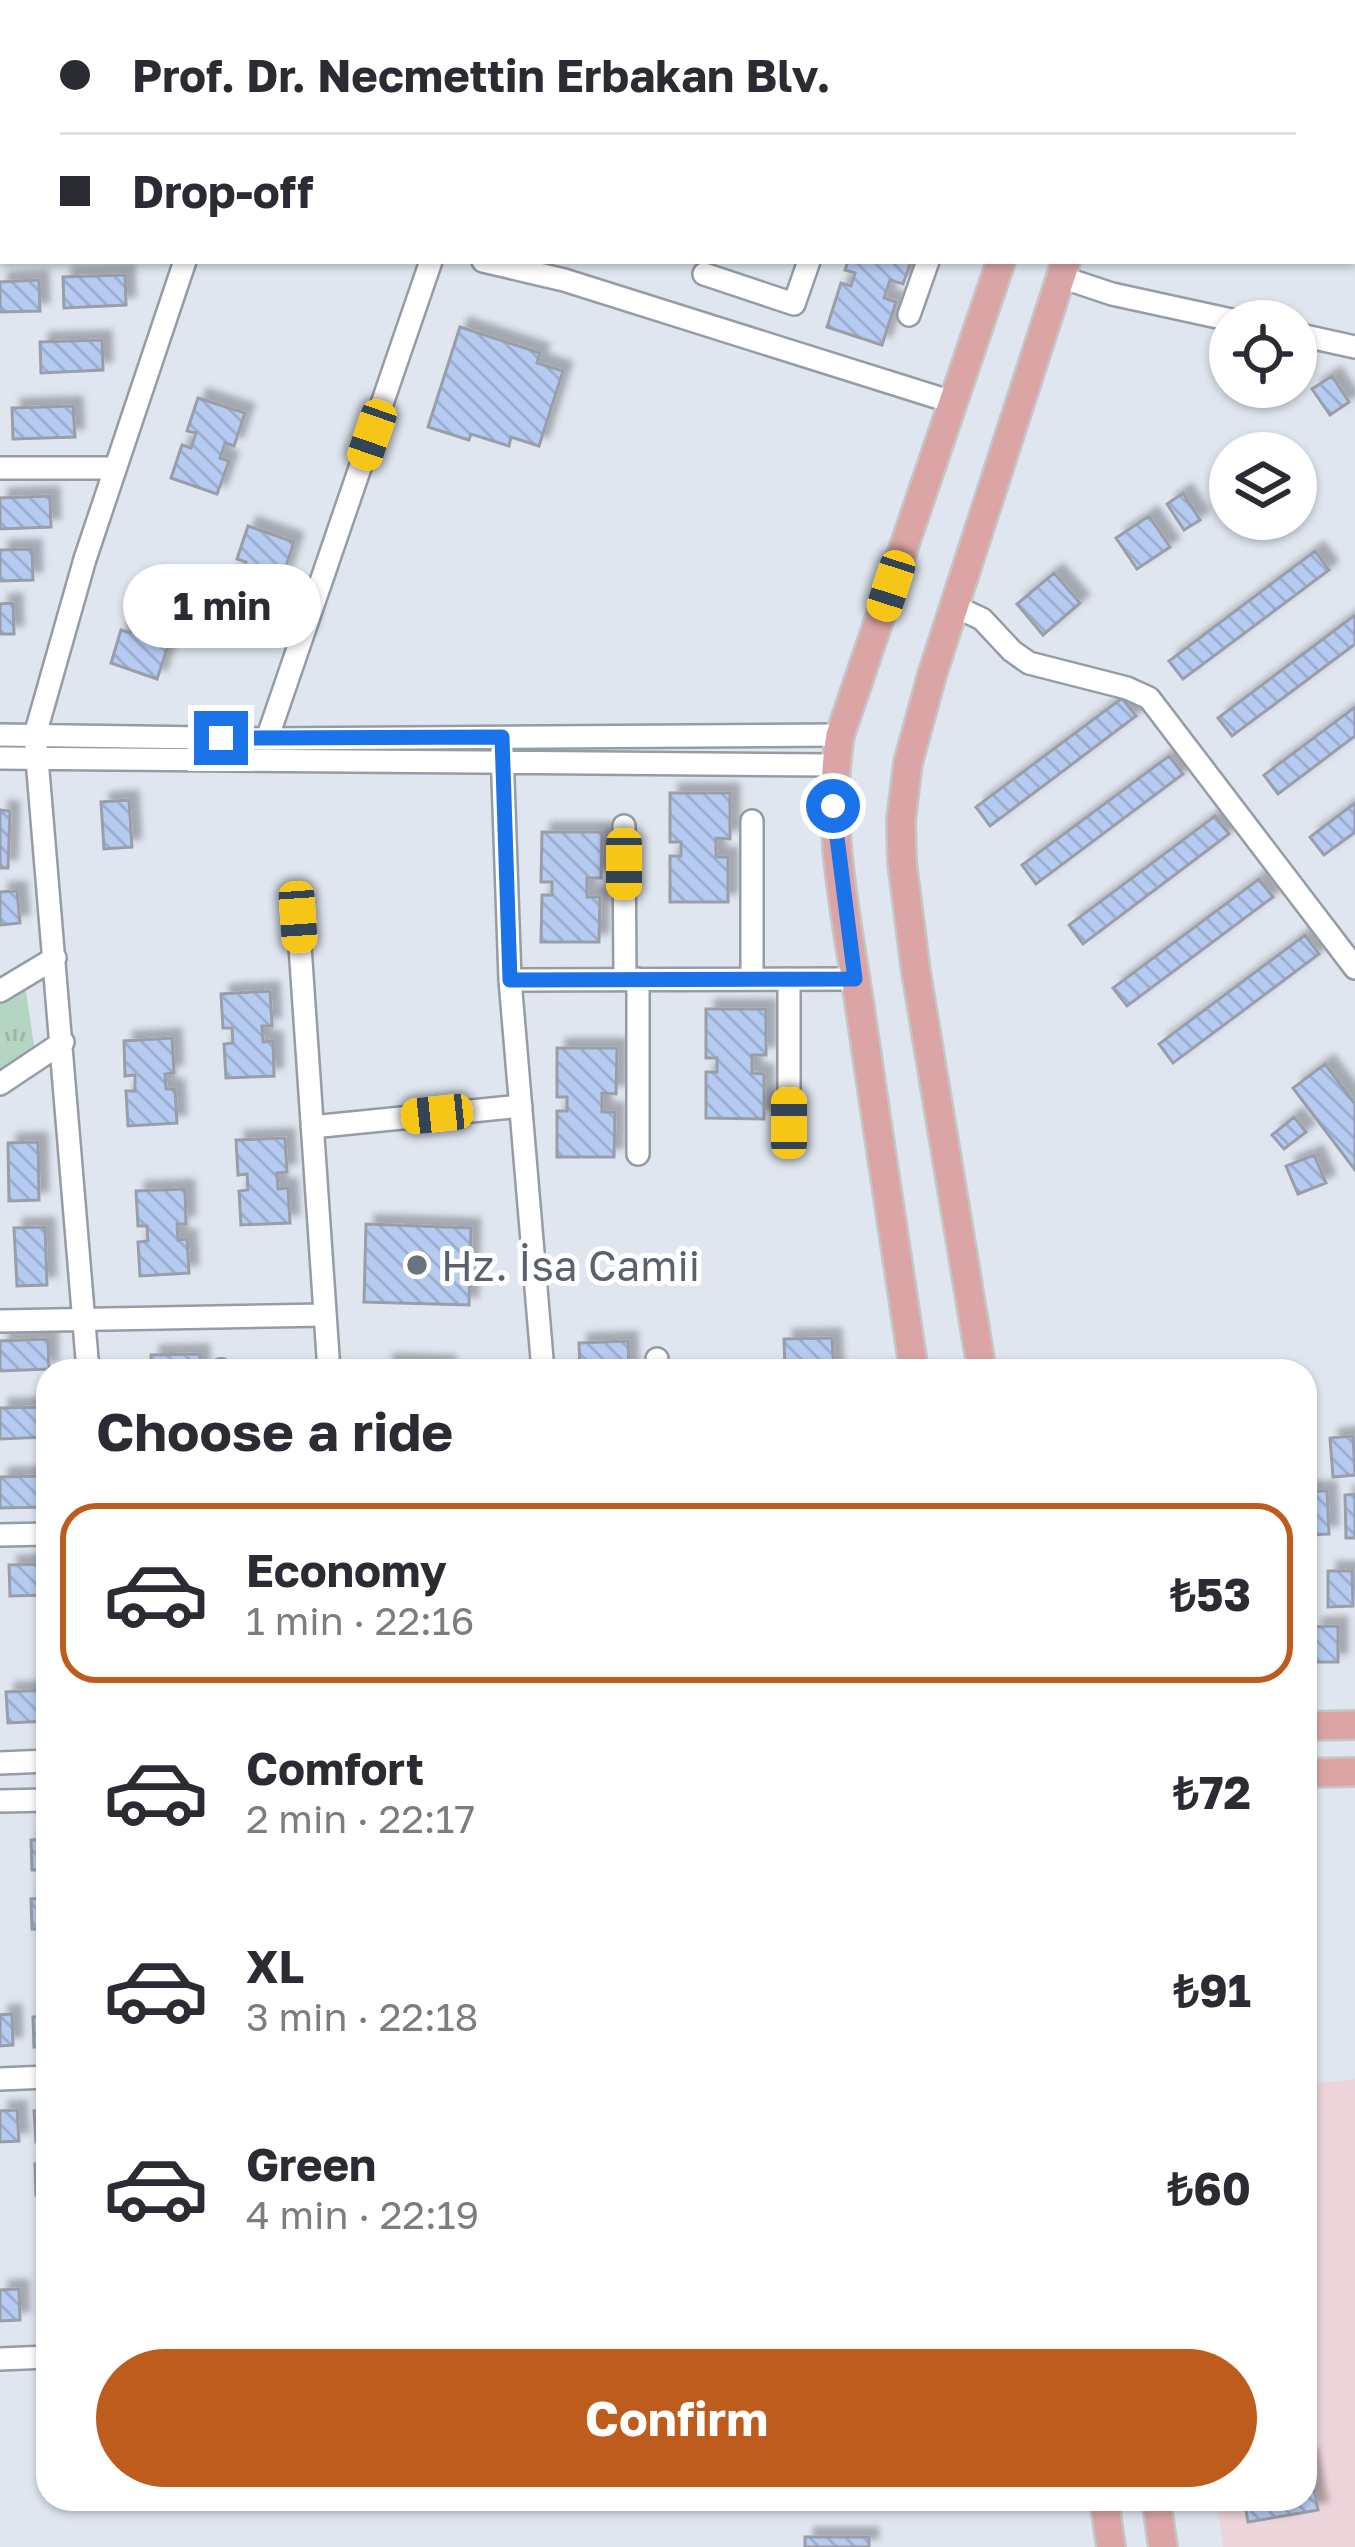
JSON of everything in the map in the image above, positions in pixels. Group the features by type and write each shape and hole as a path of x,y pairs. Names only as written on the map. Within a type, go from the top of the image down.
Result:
{"main road":[{"path":"912,1359 855,979 833,806 835,764 840,735 1000,264"},
{"path":"980,1359 902,862 908,763 1064,269"},
{"path":"1317,1726 1355,1725"},
{"path":"1317,1773 1355,1772"},
{"path":"1106,2511 1112,2547"},
{"path":"1158,2511 1163,2547"}],"street":[{"path":"87,1359 35,747 114,468 184,264"},
{"path":"267,739 430,264"},
{"path":"510,264 567,270 952,402"},
{"path":"704,274 794,304 808,264"},
{"path":"909,315 927,264"},
{"path":"1064,269 1112,294 1209,315"},
{"path":"1317,338 1355,346"},
{"path":"0,468 114,468"},
{"path":"954,606 982,619 1029,663 1150,698 1355,968"},
{"path":"0,735 35,747 502,762 835,764"},
{"path":"0,758 35,747 267,739 840,735"},
{"path":"502,737 510,980 542,1359"},
{"path":"752,821 752,979"},
{"path":"624,826 638,1154"},
{"path":"298,917 328,1359"},
{"path":"0,991 55,958"},
{"path":"789,979 789,1123"},
{"path":"510,980 855,979"},
{"path":"0,1084 63,1042"},
{"path":"312,1127 521,1106"},
{"path":"0,1321 325,1315"},
{"path":"0,1535 36,1534"},
{"path":"0,1763 36,1762"},
{"path":"0,1801 36,1800"},
{"path":"0,2079 36,2078"},
{"path":"0,2359 36,2358"}],"shaded area":[{"path":"1355,2079 1355,2547 1223,2547 1218,2511 1317,2511 1317,2084"}],"green space":[{"path":"25,985 35,1052 0,1075 0,1001"}],"building":[{"path":"847,264 910,264 903,284 890,280 884,298 896,302 882,345 827,327 841,283 851,286 855,273 845,270"},
{"path":"125,275 126,305 64,308 63,277"},
{"path":"39,280 40,311 0,312 0,282"},
{"path":"460,327 540,353 537,363 563,371 539,446 511,437 509,446 471,434 469,440 428,427"},
{"path":"102,340 103,370 41,373 40,342"},
{"path":"1332,376 1349,402 1330,415 1317,396 1317,386"},
{"path":"198,398 245,413 234,446 225,443 220,458 229,461 217,494 171,478 182,445 191,448 196,433 187,431"},
{"path":"73,406 75,437 13,439 12,408"},
{"path":"1183,493 1200,520 1184,530 1167,504"},
{"path":"50,496 51,527 0,529 0,498"},
{"path":"1149,516 1170,547 1137,569 1116,538"},
{"path":"248,526 294,542 283,575 274,572 270,586 279,590 267,622 221,607 232,574 241,577 246,562 237,559"},
{"path":"32,549 33,580 0,581 0,550"},
{"path":"1315,551 1329,570 1183,679 1169,661"},
{"path":"1054,573 1080,603 1043,635 1017,604"},
{"path":"138,582 184,598 173,631 164,628 159,643 168,646 157,679 111,663 121,630 130,633 135,618 126,615"},
{"path":"13,603 14,634 0,634 0,604"},
{"path":"1355,615 1355,644 1232,736 1218,718"},
{"path":"1122,698 1136,716 990,826 976,807"},
{"path":"1355,707 1355,736 1278,794 1264,775"},
{"path":"1169,756 1183,774 1036,884 1022,865"},
{"path":"670,793 730,793 730,839 716,838 716,857 728,857 728,902 670,902 670,856 681,856 681,842 670,842"},
{"path":"129,800 132,847 104,849 101,802"},
{"path":"1355,803 1355,832 1324,855 1310,837"},
{"path":"0,810 10,811 8,868 0,868"},
{"path":"1215,816 1229,834 1083,944 1069,925"},
{"path":"542,832 602,832 601,878 587,878 587,897 600,897 599,942 541,942 542,895 552,895 552,882 541,882"},
{"path":"1259,879 1273,897 1127,1006 1113,988"},
{"path":"17,891 20,923 0,925 0,892"},
{"path":"1305,935 1319,954 1173,1063 1159,1044"},
{"path":"270,991 272,1026 262,1026 263,1042 273,1041 274,1076 226,1078 224,1044 233,1043 232,1028 223,1028 221,994"},
{"path":"706,1009 766,1009 766,1055 752,1055 752,1073 764,1074 764,1119 706,1118 706,1072 717,1072 717,1058 706,1058"},
{"path":"172,1038 174,1073 165,1074 166,1089 175,1089 177,1123 128,1126 126,1091 135,1091 135,1075 125,1076 124,1041"},
{"path":"557,1048 617,1048 616,1094 602,1093 602,1112 615,1112 614,1157 557,1157 557,1111 567,1111 567,1097 557,1097"},
{"path":"1325,1064 1355,1104 1355,1170 1293,1088"},
{"path":"1294,1117 1306,1132 1284,1149 1272,1135"},
{"path":"285,1138 287,1172 277,1173 278,1189 288,1188 290,1223 241,1225 239,1191 248,1190 247,1174 238,1175 236,1140"},
{"path":"38,1142 39,1200 9,1201 8,1143"},
{"path":"1314,1155 1326,1183 1298,1194 1286,1166"},
{"path":"185,1189 186,1224 177,1224 178,1240 187,1239 189,1273 140,1276 138,1242 148,1241 147,1226 138,1226 136,1191"},
{"name":"Hz. İsa Camii","path":"366,1224 471,1228 469,1305 364,1302"},
{"path":"45,1227 47,1285 17,1286 14,1228"},
{"path":"832,1338 833,1359 785,1359 784,1339"},
{"path":"48,1339 49,1359 36,1359 36,1370 0,1371 0,1341"},
{"path":"628,1341 629,1359 580,1359 579,1343"},
{"path":"200,1354 200,1359 151,1359 151,1355"},
{"path":"36,1407 36,1438 0,1439 0,1408"},
{"path":"1353,1436 1355,1475 1333,1477 1330,1438"},
{"path":"36,1476 36,1507 0,1508 0,1477"},
{"path":"1317,1491 1327,1491 1329,1534 1317,1534"},
{"path":"1355,1494 1355,1538 1346,1538 1345,1495"},
{"path":"36,1564 36,1595 10,1596 9,1565"},
{"path":"1328,1571 1352,1571 1353,1606 1328,1607"},
{"path":"1338,1626 1338,1662 1317,1662 1317,1627"},
{"path":"36,1691 36,1722 8,1723 6,1692"},
{"path":"31,1840 36,1840 36,1870 32,1870"},
{"path":"31,1899 36,1899 36,1929 32,1929"},
{"path":"12,2014 13,2045 0,2046 0,2015"},
{"path":"17,2110 19,2141 0,2142 0,2111"},
{"path":"19,2289 20,2320 0,2321 0,2290"},
{"path":"1246,2511 1312,2511 1248,2522"},
{"path":"805,2537 869,2537 869,2547 805,2547"}],"place":[{"name":"Hz. İsa Camii","path":"417,1265"}],"route":[{"path":"221,738 502,737 510,980 855,979 833,806"}]}
